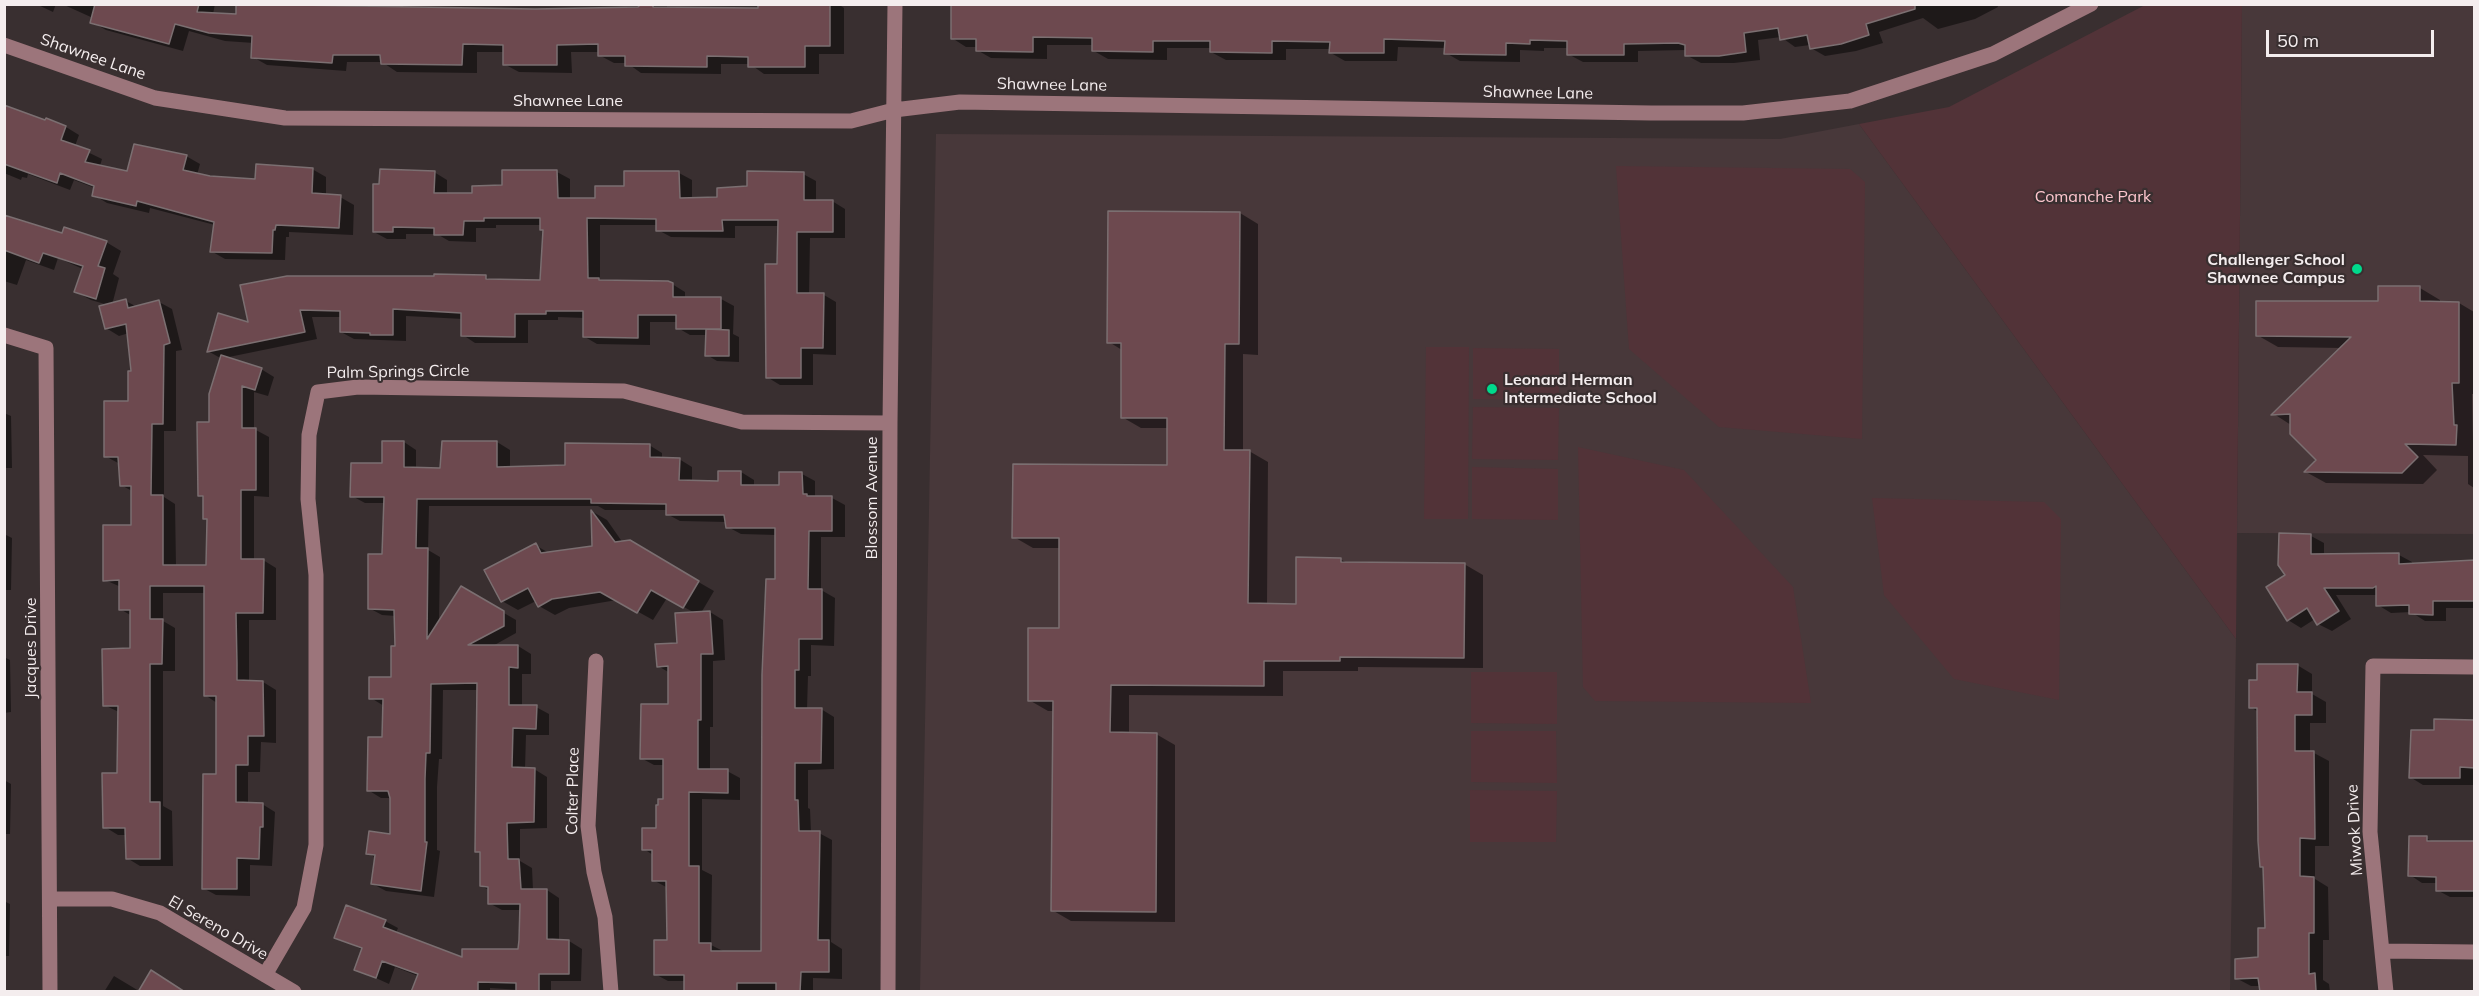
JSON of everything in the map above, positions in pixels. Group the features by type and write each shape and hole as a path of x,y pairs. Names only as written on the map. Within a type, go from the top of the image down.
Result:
{"street":[{"name":"Blossom Avenue","path":"888,992 890,423 895,4"},
{"name":"Shawnee Lane","path":"4,45 155,98 285,118 851,121 894,110 960,102 1743,113 1850,101 1994,54 2091,4"},
{"name":"Jacques Drive","path":"4,334 46,348 50,992"},
{"name":"Palm Springs Circle","path":"265,975 304,908 316,845 316,575 308,500 309,435 318,392 358,387 624,391 742,422 890,423"},
{"name":"Colter Place","path":"596,661 588,826 594,872 605,917 611,992"},
{"name":"Miwok Drive","path":"2385,992 2383,951 2370,832 2373,666 2475,667"},
{"name":"El Sereno Drive","path":"51,899 112,899 160,913 294,992"},
{"path":"2383,951 2475,952"}],"shaded area":[{"name":"Challenger School Shawnee Campus","path":"2242,5 2474,5 2474,534 2237,533"},
{"name":"Leonard Herman Intermediate School","path":"1859,124 2236,639 2230,991 920,992 936,134 1780,139"}],"green space":[{"name":"Comanche Park","path":"2147,4 2242,5 2236,639 1859,124 1949,107"},
{"path":"1616,166 1850,169 1865,182 1862,439 1719,427 1629,349"},
{"path":"1426,347 1469,347 1468,519 1424,519"},
{"path":"1473,348 1559,349 1559,400 1473,399"},
{"path":"1473,407 1559,408 1558,460 1472,459"},
{"path":"1578,447 1684,470 1793,587 1811,703 1595,701 1583,687"},
{"path":"1472,467 1558,469 1558,520 1472,519"},
{"path":"1872,498 2044,502 2061,519 2059,700 1954,679 1884,595"},
{"path":"1471,672 1557,672 1557,724 1471,723"},
{"path":"1471,731 1556,731 1557,783 1471,782"},
{"path":"1470,790 1557,791 1556,842 1470,842"}],"building":[{"path":"95,4 199,4 197,12 236,14 236,4 535,9 638,7 641,4 653,4 653,7 758,8 758,4 830,4 830,46 805,46 805,67 748,67 748,57 707,56 707,67 625,66 625,56 598,56 598,44 557,45 557,65 503,65 503,45 463,44 462,65 381,64 380,55 333,55 332,63 251,58 252,36 209,33 175,24 169,44 90,23"},
{"path":"951,4 1915,4 1915,9 1866,24 1869,35 1841,44 1810,49 1807,35 1780,40 1778,28 1744,33 1746,52 1719,56 1685,56 1685,45 1678,43 1624,44 1624,55 1567,55 1567,41 1530,40 1530,44 1506,43 1506,55 1444,54 1445,41 1384,39 1384,53 1329,53 1330,42 1272,41 1272,53 1210,52 1210,41 1153,41 1153,52 1092,51 1092,38 1033,37 1033,52 976,51 976,39 951,39"},
{"path":"4,105 66,126 61,140 90,150 85,162 127,171 134,144 187,155 183,170 210,176 255,179 256,164 313,168 312,193 341,195 339,228 276,225 273,230 272,253 210,252 214,222 137,201 136,206 92,196 94,186 60,173 57,183 4,164"},
{"path":"380,169 435,171 434,193 472,193 472,186 502,185 502,170 557,170 558,198 595,198 595,186 624,186 624,171 679,171 680,198 717,197 717,188 747,186 747,171 804,172 804,200 833,200 833,232 797,232 797,293 824,293 823,348 801,348 801,378 766,378 765,264 777,264 778,220 722,220 723,231 656,231 656,219 587,218 588,278 668,281 673,283 673,297 721,297 721,329 676,329 676,315 638,315 638,338 583,337 583,311 546,311 546,314 515,314 515,337 461,336 461,313 393,309 393,335 370,335 370,333 340,332 340,311 300,310 305,332 207,352 218,313 248,322 240,285 287,276 434,276 434,274 486,275 486,279 540,280 543,230 540,230 540,218 484,218 484,221 464,221 463,235 434,235 434,228 393,227 393,232 373,232 373,184 379,184"},
{"path":"1108,211 1240,212 1239,344 1225,344 1224,450 1250,450 1248,603 1296,604 1296,557 1341,558 1341,562 1465,563 1464,658 1340,657 1340,661 1264,661 1264,686 1111,685 1110,732 1157,733 1156,912 1051,911 1053,701 1028,701 1028,628 1059,628 1059,538 1012,538 1013,464 1167,465 1167,418 1121,418 1121,343 1107,343"},
{"path":"4,215 62,233 64,227 107,241 98,266 105,268 96,299 74,292 83,266 43,253 39,263 4,250"},
{"path":"2378,286 2420,286 2420,301 2459,302 2459,383 2452,383 2454,425 2457,425 2456,445 2405,444 2418,457 2402,473 2304,472 2316,460 2290,434 2290,414 2271,415 2351,337 2256,336 2256,301 2378,301"},
{"path":"126,299 128,308 159,300 170,343 164,345 163,424 152,424 151,495 163,495 163,565 206,565 207,519 203,519 203,496 198,496 197,422 209,422 209,394 221,355 262,368 255,390 242,386 242,428 256,428 256,490 241,490 241,559 264,559 263,613 236,613 237,680 263,681 264,736 248,736 248,765 236,765 236,802 263,803 263,827 260,827 259,859 237,858 237,889 202,889 203,774 216,774 216,696 204,696 204,586 150,586 150,619 163,619 162,664 150,664 150,802 160,802 160,859 126,859 125,828 103,828 102,773 117,773 118,706 103,706 102,649 130,648 130,610 119,610 119,580 103,581 103,525 131,525 131,486 120,486 118,457 104,457 104,401 128,401 128,371 131,371 126,324 105,329 99,306"},
{"path":"706,329 729,330 729,356 705,356"},
{"path":"382,441 404,441 404,467 440,468 442,441 497,441 497,467 565,465 565,443 650,444 650,457 680,458 679,480 718,481 718,471 741,471 741,485 779,485 779,472 802,472 803,494 832,496 832,531 809,531 808,589 822,589 822,639 799,639 799,670 795,670 795,708 822,708 821,763 795,763 795,800 798,800 799,831 820,831 818,940 829,940 829,972 801,972 800,992 776,992 776,983 737,983 737,992 684,992 684,975 654,975 654,940 667,940 666,881 652,881 652,850 642,850 642,828 656,828 656,805 658,805 658,799 663,799 663,759 640,759 641,704 668,704 668,666 657,667 655,644 677,643 675,613 710,611 713,654 701,654 698,769 728,769 728,793 689,792 689,866 699,866 699,943 711,943 711,951 761,951 762,675 766,579 775,579 775,528 726,528 724,515 666,515 666,504 591,503 591,499 417,499 416,548 428,548 427,639 461,586 504,611 504,626 468,645 518,645 518,668 509,667 509,705 537,705 536,729 513,728 512,767 535,768 534,822 507,823 508,859 519,859 521,889 547,889 547,939 569,940 569,974 539,974 539,992 516,992 516,983 478,982 478,992 411,992 418,974 382,961 376,978 354,970 362,948 334,938 346,905 386,920 383,927 462,957 462,949 518,949 519,940 520,904 488,904 488,887 480,886 480,852 475,852 477,683 431,684 430,753 426,753 425,779 425,842 427,842 421,891 371,884 375,855 366,854 369,831 390,834 390,798 388,791 367,791 368,737 382,737 383,699 369,699 369,677 391,677 391,646 395,646 394,610 368,609 368,554 382,554 384,497 350,497 351,463 382,463"},
{"path":"591,510 615,542 630,540 699,581 683,608 651,590 637,613 600,592 552,599 538,607 528,588 501,602 484,570 536,543 541,553 592,546"},
{"path":"2279,533 2311,534 2311,554 2399,553 2399,564 2475,560 2475,601 2433,601 2433,615 2409,614 2409,605 2376,606 2376,586 2373,588 2324,588 2339,611 2317,625 2307,608 2287,621 2266,587 2285,575 2278,565"},
{"path":"2257,664 2298,664 2297,692 2312,692 2312,715 2295,715 2295,751 2314,751 2315,839 2300,838 2300,876 2314,877 2314,933 2309,933 2309,974 2315,973 2316,991 2260,992 2258,978 2235,979 2235,959 2258,957 2258,928 2265,928 2263,867 2260,867 2258,841 2257,708 2249,708 2249,680 2257,680"},
{"path":"2434,719 2475,720 2475,768 2460,767 2460,778 2409,778 2411,730 2434,730"},
{"path":"2409,836 2427,836 2427,841 2475,841 2475,891 2436,891 2436,877 2408,876"},
{"path":"151,970 185,992 138,992"}],"place":[{"name":"Challenger School Shawnee Campus","path":"2357,269"},
{"name":"Leonard Herman Intermediate School","path":"1492,389"}]}
